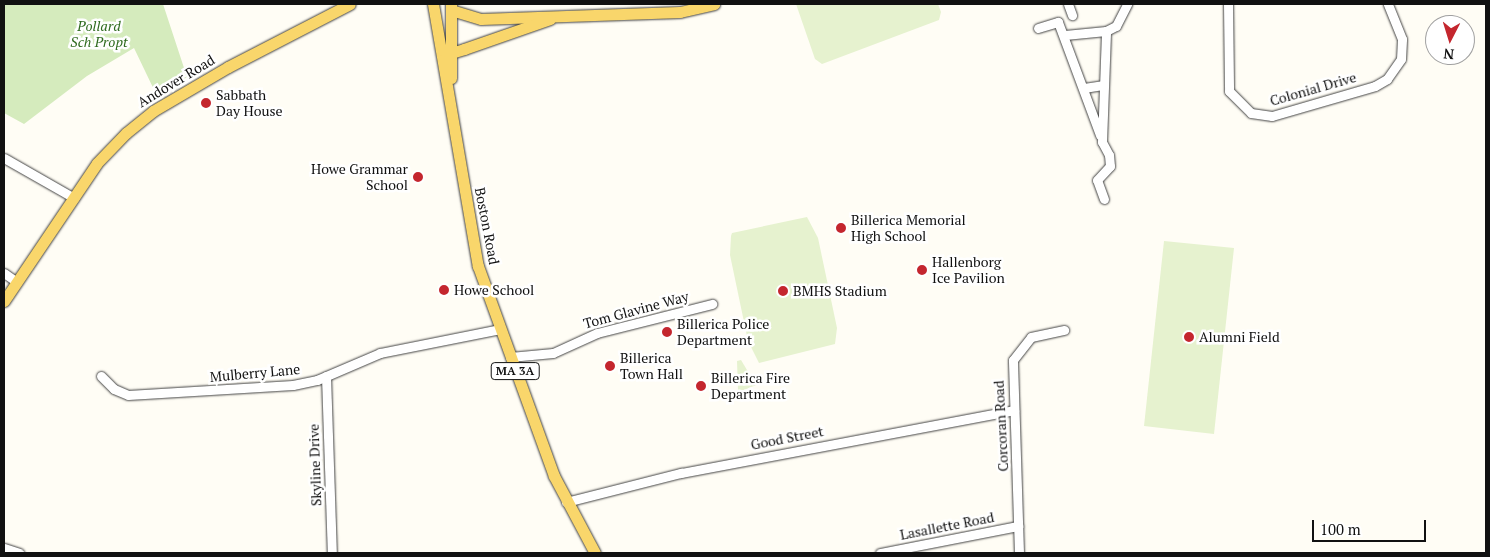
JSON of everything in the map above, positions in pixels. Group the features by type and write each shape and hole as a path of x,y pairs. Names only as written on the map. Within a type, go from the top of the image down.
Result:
{"main road":[{"name":"Andover Road","path":"4,301 112,145 153,111 350,4"},
{"name":"Boston Road","path":"433,4 446,51 450,107 478,266 554,476 566,502 595,553"},
{"path":"451,7 481,19 568,14 680,12 714,4"},
{"name":"MA 3A","path":"446,51 451,7"},
{"path":"446,51 568,14"}],"street":[{"path":"1068,4 1072,15"},
{"path":"1065,35 1106,31 1116,26 1127,4"},
{"name":"Colonial Drive","path":"1228,4 1229,91 1250,113 1272,116 1375,86 1387,79 1400,59 1402,45 1399,28 1388,4"},
{"path":"1038,28 1058,22 1065,35 1102,142 1109,155 1110,166 1098,180 1104,199"},
{"path":"1102,142 1106,31"},
{"path":"1084,88 1104,85"},
{"path":"4,158 74,198"},
{"path":"4,273 17,282"},
{"name":"Tom Glavine Way","path":"510,357 553,353 597,333 712,304"},
{"name":"Mulberry Lane","path":"101,376 114,389 128,395 285,386 326,376 380,353 500,330"},
{"name":"Corcoran Road","path":"1019,553 1012,369 1016,354 1031,337 1064,330"},
{"name":"Skyline Drive","path":"326,376 332,553"},
{"name":"Good Street","path":"566,502 681,473 1014,410"},
{"name":"Lasallette Road","path":"880,553 1018,526"},
{"path":"4,548 19,553"}],"green space":[{"name":"Pollard Sch Propt","path":"4,4 163,4 187,77 157,96 134,48 87,76 24,124 4,113"},
{"path":"796,4 938,4 941,12 939,20 822,64 815,59"},
{"name":"BMHS Stadium","path":"807,217 818,238 837,328 835,344 759,363 748,341 730,255 731,236 732,233"},
{"name":"Alumni Field","path":"1164,241 1234,248 1214,434 1144,426"},
{"path":"741,360 756,385 744,390 738,390 737,361"}],"place":[{"name":"Sabbath Day House","path":"206,103"},
{"name":"Howe Grammar School","path":"418,177"},
{"name":"Billerica Memorial High School","path":"841,228"},
{"name":"Hallenborg Ice Pavilion","path":"922,270"},
{"name":"Howe School","path":"444,290"},
{"name":"BMHS Stadium","path":"783,291"},
{"name":"Billerica Police Department","path":"667,332"},
{"name":"Alumni Field","path":"1189,337"},
{"name":"Billerica Town Hall","path":"610,366"},
{"name":"Billerica Fire Department","path":"701,386"}]}
